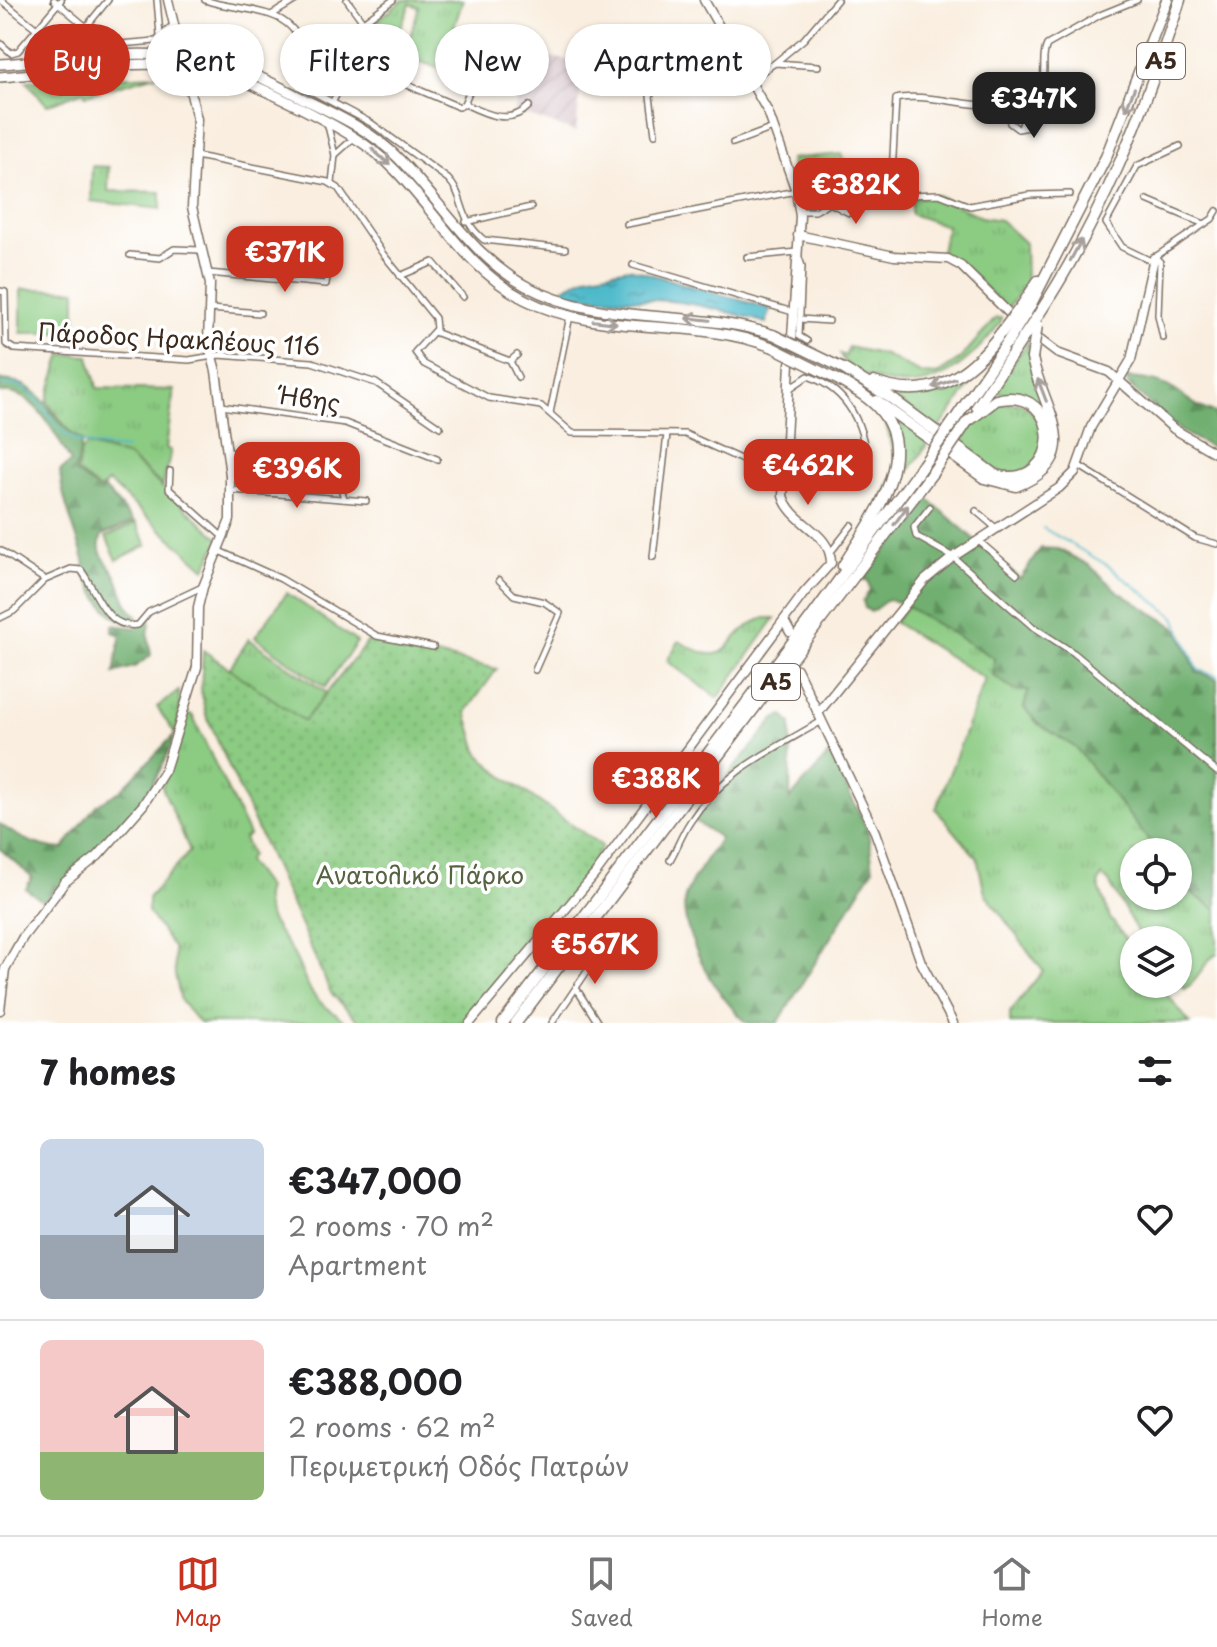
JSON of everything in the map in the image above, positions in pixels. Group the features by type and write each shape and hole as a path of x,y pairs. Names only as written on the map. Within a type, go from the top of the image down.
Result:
{"highway":[{"name":"Α5","path":"503,1023 923,465 1011,356 1121,123 1167,0"},
{"name":"Α5","path":"516,1023 933,472 1004,338 1049,298 1114,175 1157,71 1180,0"},
{"path":"840,381 884,405 984,478 1016,486 1046,469 1057,444 1054,422 1032,358 1032,312"},
{"path":"842,368 891,388 931,388 949,383 970,369 1004,338"},
{"path":"842,368 891,398 995,475 1011,478 1024,474 1036,467 1046,451 1046,424 1039,411 1026,401 996,400 963,419"},
{"path":"728,726 834,579 885,492 893,472 895,448 887,421 872,402 840,381"}],"main road":[{"path":"0,64 146,62"},
{"path":"0,77 146,66"},
{"path":"264,92 355,137 398,173 479,268 521,297 570,316 719,332 772,347 840,381"},
{"path":"310,96 380,142 482,254 525,286 569,304 713,321 774,335 842,368"}],"street":[{"path":"1,0 30,24"},
{"path":"88,24 108,0"},
{"path":"157,0 159,24"},
{"path":"168,0 175,24"},
{"path":"205,0 273,14 286,24"},
{"path":"273,14 296,0"},
{"path":"347,0 363,22"},
{"path":"360,24 393,0"},
{"path":"704,0 718,24"},
{"path":"771,65 804,39 837,0"},
{"path":"800,211 815,211 832,203 845,213 870,201 892,175 896,99 1007,105 1031,97 1044,79 1047,45 1100,15 1137,0"},
{"path":"40,24 58,1 83,24"},
{"path":"0,43 11,53 18,51 24,44"},
{"path":"775,63 818,66"},
{"path":"333,101 350,75 364,65 454,106 464,104 496,118 520,113 529,106"},
{"path":"0,1010 2,972 23,937 65,882 111,843 143,805 165,770 197,667 198,607 203,587 231,515 231,490 220,406 207,338 210,309 207,273 192,203 197,119 192,96"},
{"path":"310,96 333,101 371,123 448,179 456,189 466,222 485,241 565,249"},
{"path":"464,104 467,96"},
{"path":"650,96 655,134"},
{"path":"758,96 774,127 796,191 800,211 797,316 799,336 807,341"},
{"path":"1007,105 1010,123 1021,128"},
{"path":"327,121 335,155 332,183 435,318 434,332 416,349 421,362 489,398 533,403 550,413 572,433 696,437 782,478"},
{"path":"733,143 774,127"},
{"path":"335,155 355,137"},
{"path":"1163,338 1158,315 1160,262 1122,247 1106,223 1137,166 1180,146"},
{"path":"196,156 332,183"},
{"path":"892,175 907,195 939,194 966,206 1035,194 1070,194"},
{"path":"627,224 796,191"},
{"path":"1147,200 1204,224"},
{"path":"466,222 531,207"},
{"path":"670,860 688,824 709,796 742,765 820,717 925,580 953,557 1065,483 1078,465 1091,427 1129,367 1153,259 1204,224 1217,211"},
{"path":"798,235 830,239 894,256 929,256 954,262 1048,347 1101,368 1174,429 1217,454"},
{"path":"130,255 160,258 174,249 200,250"},
{"path":"747,257 797,252"},
{"path":"400,276 433,262 463,297"},
{"path":"633,265 797,316 829,321"},
{"path":"207,273 326,284 328,269"},
{"name":"Πάροδος Ηρακλέους 116","path":"0,291 5,292 6,342 11,349 189,360 211,356 302,360 338,368 388,389 440,427"},
{"path":"210,309 260,313"},
{"path":"550,413 570,316"},
{"path":"792,337 797,316"},
{"path":"434,332 510,361 518,377"},
{"path":"510,361 517,355"},
{"path":"470,1023 603,864 807,589 831,563 824,540 787,507 782,478 790,363"},
{"path":"788,389 806,375 843,396 861,428 867,477"},
{"name":"Ήβης","path":"220,406 345,423 437,459"},
{"path":"653,557 667,434"},
{"path":"226,452 326,459 324,469 342,485 344,499"},
{"path":"1078,465 1195,538 1217,544"},
{"path":"170,471 169,489 224,539"},
{"path":"231,490 366,501"},
{"path":"930,507 913,532 953,557 1032,626 1074,653 1217,772"},
{"path":"976,511 998,530"},
{"path":"830,553 852,525"},
{"path":"980,542 1017,574"},
{"path":"0,550 45,580"},
{"path":"219,551 281,579 377,636 433,647"},
{"path":"0,618 14,611 45,580 71,569 79,569 111,616 121,624 134,626 149,612 203,587"},
{"path":"499,580 514,595 544,602 560,613 535,670"},
{"path":"784,621 790,632"},
{"path":"797,669 875,832 921,962 953,1023"},
{"path":"552,1023 613,933"},
{"path":"576,988 598,1023"}],"shaded area":[{"path":"549,57 565,60 565,96 580,96 576,132 514,111 520,96 549,96"}],"green space":[{"path":"403,0 463,0 455,24 435,24 435,67 419,61 419,24 414,24 419,7 410,4 402,24 373,24"},
{"path":"146,75 146,78 130,82 130,76"},
{"path":"39,96 70,96 47,105"},
{"path":"841,154 862,199 848,211 834,202 801,208 790,159"},
{"path":"92,166 109,167 108,191 161,192 161,209 91,201"},
{"path":"936,195 981,217 1000,220 1025,243 1026,284 1007,309 962,265 940,255 947,226 911,214 911,199"},
{"path":"21,289 76,290 76,333 21,333"},
{"path":"996,318 1001,318 1001,322 975,352 947,374 931,381 895,384 875,379 854,370 840,354 846,356 848,347 885,355 922,374 936,375 959,360"},
{"path":"1008,332 938,430 884,390 924,395 956,384 982,362"},
{"path":"1029,340 1028,350 1047,415 1025,396 994,392"},
{"path":"62,354 89,356 97,388 174,390 166,448 171,451 163,486 129,457 87,445 71,434 47,401"},
{"path":"1127,378 1166,385 1215,413 1217,440 1212,448 1182,432 1128,385"},
{"path":"0,380 28,387 71,433 82,440 76,473 101,491 104,488 134,522 102,535 100,547 127,603 138,616 134,624 124,622 109,611 82,570 85,564 61,483 60,471 71,462 43,416 24,398 12,393 0,393"},
{"path":"1021,403 1034,415 1043,441 1034,463 1024,471 1010,474 995,471 959,446 977,418 991,405"},
{"path":"881,407 930,441 868,529 898,467"},
{"path":"87,445 129,457 220,539 205,569 108,482 100,490 77,472 81,451"},
{"path":"927,498 1020,579 1041,548 1058,549 1089,565 1116,590 1178,629 1197,672 1217,679 1217,910 1192,892 1192,838 1147,838 1076,748 1037,723 1024,708 1028,691 1014,690 993,675 994,658 899,602 887,600 871,612 865,608 863,601 870,590 868,580 863,580"},
{"path":"136,523 147,545 117,560 106,537"},
{"path":"287,593 357,642 325,687 255,637"},
{"path":"907,606 995,658 1029,691 1024,708 1078,750 1110,786 1148,838 1120,838 1120,901 1102,876 1098,884 1110,918 1120,931 1120,998 1170,998 1190,1023 1010,1023 1010,1012 1043,971 985,893 977,858 936,809 985,679 894,622"},
{"path":"151,615 148,635 151,655 136,666 114,673 121,635 113,632 113,625 136,628"},
{"path":"765,618 775,618 718,698 667,661 679,641 711,654 720,653 750,625"},
{"path":"249,639 327,693 304,721 229,669"},
{"name":"Ανατολικό Πάρκο","path":"369,640 497,669 466,712 479,754 500,774 602,846 575,894 464,1023 360,1023 331,993 206,715 201,693 203,650 304,721"},
{"path":"179,691 180,712 175,734 157,707"},
{"path":"186,715 192,715 249,835 244,838 251,855 247,861 267,888 265,906 268,915 294,955 313,994 346,1023 199,1023 181,1001 175,975 174,949 148,912 148,898 190,851 162,787"},
{"path":"783,715 791,724 790,799 829,754 868,830 873,869 778,1023 748,1023 714,984 688,929 685,912 687,892 720,838 692,819 774,720"},
{"path":"175,734 153,783 134,812 110,838 44,902 26,889 32,877 0,849 0,824 30,841 63,849 96,805 120,791"},
{"path":"1192,893 1217,910 1217,954 1192,983 1192,926 1134,926 1125,910 1192,910"}],"water":[{"path":"629,268 771,309 766,323 681,302 563,293 562,289 587,276"},
{"path":"622,751 631,755 635,764 631,773 622,777 613,773 609,764 613,755"}],"waterway":[{"path":"0,385 13,384 24,388 71,438 91,445 126,449"},
{"path":"1043,528 1107,565 1175,617 1198,670 1217,676"}]}
